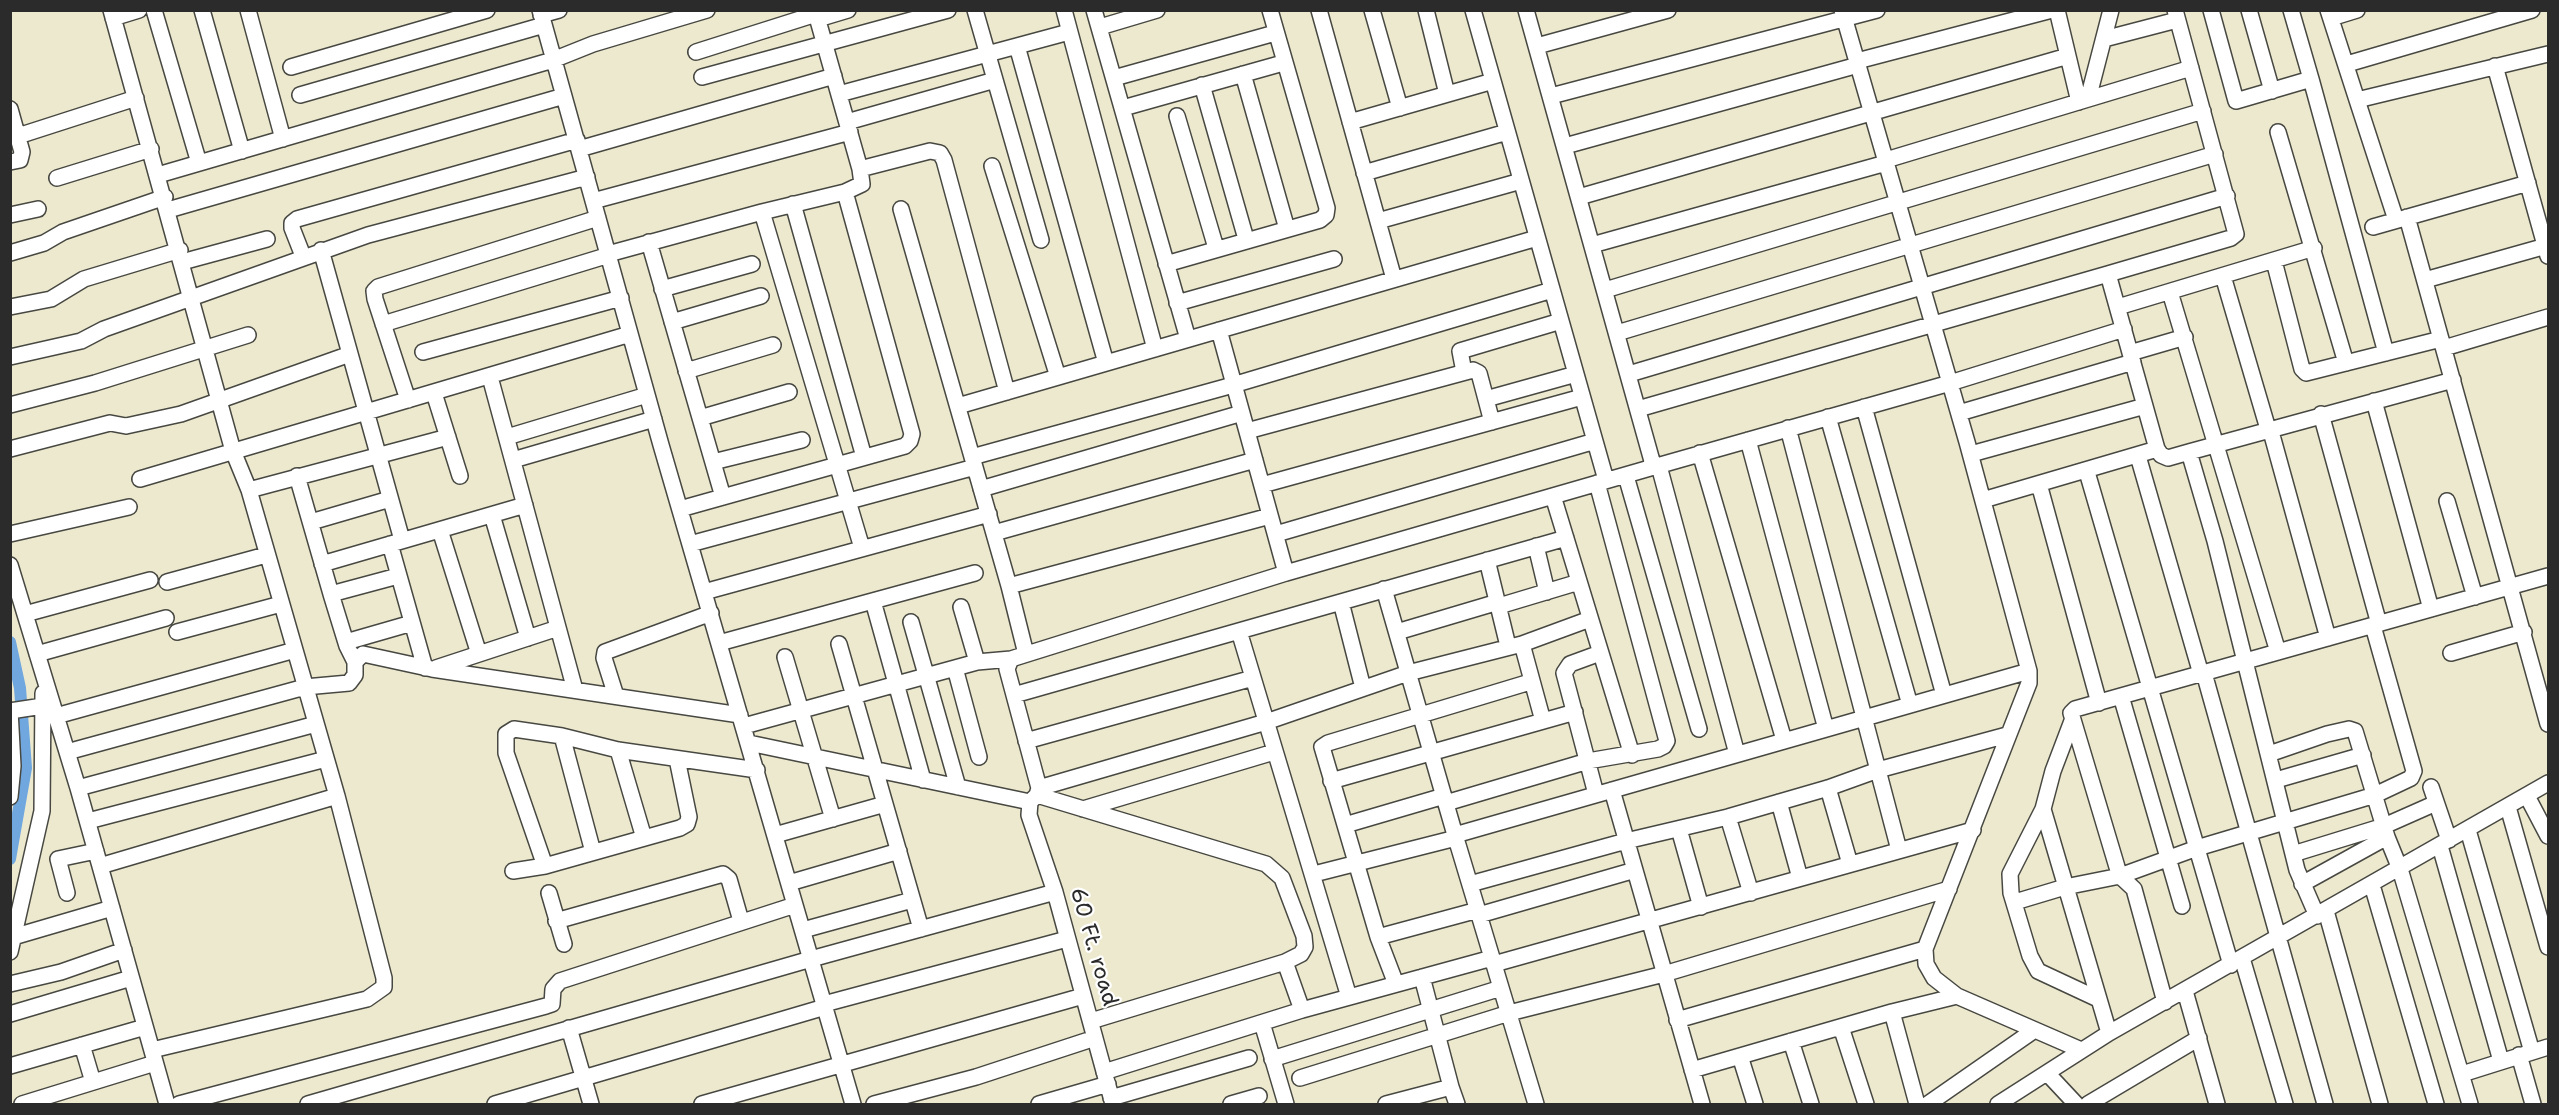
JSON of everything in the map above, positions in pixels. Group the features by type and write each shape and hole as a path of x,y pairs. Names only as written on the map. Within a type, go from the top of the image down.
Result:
{"street":[{"path":"22,1104 93,1082 154,1057 367,999 384,987 384,978 326,759 249,490 233,451 190,298 167,203 112,14 139,10"},
{"path":"154,10 199,163"},
{"path":"202,10 242,151"},
{"path":"248,10 283,139"},
{"path":"291,67 487,10"},
{"path":"300,95 558,10"},
{"path":"158,175 553,60 593,44 706,10"},
{"path":"696,52 816,15 848,10"},
{"path":"702,77 948,10"},
{"path":"975,10 1041,240"},
{"path":"1064,10 1155,349"},
{"path":"1094,10 1188,339"},
{"path":"1100,27 1157,10"},
{"path":"1166,264 1246,239 1320,220 1326,215 1327,208 1283,63 1270,10"},
{"path":"1319,10 1394,279"},
{"path":"1372,10 1400,108"},
{"path":"1426,10 1447,94"},
{"path":"1345,825 1588,761 1658,749 1667,741 1602,482 1595,441 1473,10"},
{"path":"1526,10 1737,754"},
{"path":"1537,46 1668,10"},
{"path":"1551,96 1844,15 1877,10"},
{"path":"1565,146 2052,10"},
{"path":"2057,10 2068,56 2084,100"},
{"path":"2084,100 2111,10"},
{"path":"2211,10 2236,101 2311,79"},
{"path":"2249,10 2272,91"},
{"path":"2291,10 2386,353"},
{"path":"2357,10 2329,14 2357,100 2425,280 2548,724"},
{"path":"2347,64 2532,10"},
{"path":"383,324 649,242 845,192 862,184 849,127 816,15"},
{"path":"1844,15 1971,454 2030,671 2029,683 1925,949 1926,964 1934,978 1957,996 2081,1050"},
{"path":"1638,409 2231,238 2236,234 2235,227 2176,15 2104,39"},
{"path":"542,17 647,395 853,1104"},
{"path":"840,94 987,52 1069,32"},
{"path":"1114,78 1275,33"},
{"path":"1017,46 1106,363"},
{"path":"1579,197 2068,56"},
{"path":"2357,100 2494,66 2547,59"},
{"path":"1122,108 1283,63"},
{"path":"2425,280 2547,251 2494,66"},
{"path":"1592,245 1886,162 2191,68"},
{"path":"1243,74 1287,229"},
{"path":"303,256 292,228 292,222 297,219 834,75"},
{"path":"593,201 849,127 995,80"},
{"path":"1350,122 1493,81"},
{"path":"1202,85 1246,239"},
{"path":"10,253 44,243 63,232 564,96"},
{"path":"18,136 136,98"},
{"path":"10,109 22,157 10,162"},
{"path":"1605,290 2203,111"},
{"path":"1177,116 1216,248"},
{"path":"1364,173 1507,132"},
{"path":"2278,132 2346,363"},
{"path":"57,178 151,149"},
{"path":"860,169 930,151 940,153 944,160 1007,392"},
{"path":"1617,333 1911,247 2215,154"},
{"path":"992,166 1058,377"},
{"path":"10,357 81,341 104,329 303,256 368,235 587,177"},
{"path":"1378,221 1521,181"},
{"path":"2373,227 2528,183"},
{"path":"680,509 837,463 905,446 910,441 912,435 845,192"},
{"path":"1629,374 2227,196"},
{"path":"793,204 864,457"},
{"path":"10,215 38,209"},
{"path":"901,209 1009,586 1026,654"},
{"path":"762,212 862,548"},
{"path":"408,400 375,299 374,291 378,287 598,218"},
{"path":"958,406 1537,237"},
{"path":"10,307 58,296 84,279 267,239"},
{"path":"649,242 723,497"},
{"path":"2118,307 2314,248"},
{"path":"321,250 390,499 399,576 412,623 429,668"},
{"path":"1177,303 1334,259"},
{"path":"2274,261 2302,369 2306,373 2548,317"},
{"path":"662,289 752,264"},
{"path":"2108,274 2157,450 2168,458 2269,428 2453,380"},
{"path":"2223,276 2269,428 2328,638"},
{"path":"690,544 848,500 1552,290"},
{"path":"2170,292 2186,337 2278,652"},
{"path":"672,322 761,296"},
{"path":"423,352 621,298"},
{"path":"1464,372 1460,351 1561,321"},
{"path":"355,662 359,656 367,654 429,668 615,696 742,721 802,710 977,662 1011,660 1286,573 1950,383 2124,329"},
{"path":"1219,330 1286,573"},
{"path":"140,479 630,334"},
{"path":"10,405 95,383 248,335"},
{"path":"1959,413 2132,358 2186,337"},
{"path":"686,371 773,345"},
{"path":"10,449 110,423 126,426 181,414 350,354"},
{"path":"1247,431 1473,370 1479,373 1492,422"},
{"path":"1486,399 1576,374"},
{"path":"490,377 575,690"},
{"path":"700,418 789,392"},
{"path":"434,393 460,476"},
{"path":"507,437 647,395"},
{"path":"1262,485 1582,397"},
{"path":"2374,401 2431,609"},
{"path":"1971,454 2145,406"},
{"path":"1864,407 1944,695"},
{"path":"981,489 1242,413"},
{"path":"2015,902 2065,887 2120,876 2197,848 2375,795 2411,778 2414,771 2321,414"},
{"path":"1828,417 1910,705"},
{"path":"513,460 654,419"},
{"path":"1788,428 1866,717 1899,850"},
{"path":"249,490 448,437"},
{"path":"713,462 802,440"},
{"path":"1748,440 1826,729"},
{"path":"1276,534 1595,441"},
{"path":"1983,500 2087,472 2157,450"},
{"path":"1700,453 1784,741"},
{"path":"2189,453 2215,541 2243,663 2276,780 2293,854 2302,884 2321,913 2380,1104"},
{"path":"2138,456 2203,673 2325,1104"},
{"path":"994,533 1255,460"},
{"path":"2087,472 2197,848 2285,1104"},
{"path":"67,752 305,687 352,682 355,675 355,662 346,642 297,476"},
{"path":"1626,476 1699,729"},
{"path":"2039,484 2099,703"},
{"path":"1553,496 1632,755"},
{"path":"311,522 390,499"},
{"path":"2447,501 2475,597"},
{"path":"322,564 525,505"},
{"path":"10,534 129,507"},
{"path":"704,592 988,514"},
{"path":"492,515 528,638"},
{"path":"1009,586 1270,516"},
{"path":"441,530 479,654"},
{"path":"1014,695 1566,538"},
{"path":"1536,546 1547,592"},
{"path":"167,582 266,555"},
{"path":"1487,560 1499,604 1543,721"},
{"path":"10,565 88,821 167,1104"},
{"path":"719,643 975,573"},
{"path":"332,594 399,576"},
{"path":"2165,1002 2134,890 2120,876 2071,713 2075,709 2548,576"},
{"path":"25,614 150,580"},
{"path":"1397,632 1579,582"},
{"path":"1384,589 1509,1013 1533,1104"},
{"path":"873,601 923,780"},
{"path":"1341,602 1363,688"},
{"path":"177,632 281,604"},
{"path":"961,608 977,662"},
{"path":"615,696 604,658 605,652 711,613"},
{"path":"37,654 166,618"},
{"path":"1035,795 1266,722 1408,673 1515,645 1590,619"},
{"path":"911,622 958,787"},
{"path":"346,642 412,623"},
{"path":"429,668 558,628"},
{"path":"1239,631 1299,837 1314,874 1349,997"},
{"path":"2451,653 2524,632"},
{"path":"839,644 921,929"},
{"path":"56,717 295,650"},
{"path":"1596,794 1564,673 1565,667 1600,653"},
{"path":"785,657 833,819"},
{"name":"60 Ft. road","path":"1011,660 1007,669 1026,741 1035,795 1029,815 1054,892 1109,1090"},
{"path":"955,668 979,758"},
{"path":"1314,874 1357,865 1596,794 2030,671"},
{"path":"11,795 11,747 22,709 43,678"},
{"path":"1026,741 1253,678"},
{"path":"1396,984 1378,937 1322,753 1324,745 1530,682"},
{"path":"2121,696 2182,906"},
{"path":"10,952 42,811 22,709"},
{"path":"1331,781 1575,712"},
{"path":"2072,722 2053,771 2043,809 2010,874 2009,884 2030,956 2038,970 2098,999"},
{"path":"78,788 316,724"},
{"path":"545,866 504,742 506,734 514,729 562,736 618,750 756,770"},
{"path":"2269,754 2349,729 2358,735 2470,1104"},
{"path":"1470,884 1626,841 1728,817 1828,788 1878,770 2007,735"},
{"path":"562,736 593,852"},
{"path":"749,743 958,787 1035,795 1266,864 1282,878 1304,936 1305,947 1301,954 1285,962 1091,1021"},
{"path":"618,750 644,838"},
{"path":"1083,809 1274,752"},
{"path":"2276,780 2363,755"},
{"path":"88,821 326,759"},
{"path":"513,872 545,866 680,828 687,824 688,817 677,759"},
{"path":"1998,1104 2081,1050 2548,783"},
{"path":"2431,787 2501,1061"},
{"path":"1828,788 1850,864"},
{"path":"1612,790 1702,1104"},
{"path":"30,865 58,859 98,858 336,796"},
{"path":"2527,796 2548,836"},
{"path":"1779,802 1800,878"},
{"path":"2302,884 2436,803"},
{"path":"775,835 885,804"},
{"path":"2508,807 2548,947"},
{"path":"2043,809 2109,1034"},
{"path":"1728,817 1750,893"},
{"path":"1679,829 1701,907"},
{"path":"1109,1090 1262,1023 1302,1010 1396,984 1649,921 1973,830"},
{"path":"2468,830 2526,1054 2533,1104"},
{"path":"2293,854 2386,832"},
{"path":"789,883 899,851"},
{"path":"58,859 67,893"},
{"path":"1378,937 1635,870"},
{"path":"556,921 723,874 729,879 741,921"},
{"path":"2372,885 2436,1104"},
{"path":"1300,1078 1509,1013 1664,974 1949,889"},
{"path":"308,1104 811,959 1054,892"},
{"path":"549,893 564,944"},
{"path":"803,930 912,900"},
{"path":"178,1104 546,1006 552,1004 553,989 560,981 795,905"},
{"path":"13,936 112,908"},
{"path":"495,1104 824,1005 1067,939"},
{"path":"1677,1020 1925,949"},
{"path":"10,984 61,972 124,950"},
{"path":"1285,962 1302,1010"},
{"path":"10,1014 132,978"},
{"path":"1422,978 1457,1104"},
{"path":"1272,1059 1501,988"},
{"path":"2185,991 2217,1104"},
{"path":"702,1104 1083,996"},
{"path":"1692,1070 1893,1012 1957,996"},
{"path":"1893,1012 1917,1104"},
{"path":"1262,1023 1286,1104"},
{"path":"10,1066 145,1027"},
{"path":"1841,1027 1866,1104"},
{"path":"569,1028 591,1104"},
{"path":"1928,1104 2033,1030"},
{"path":"874,1104 976,1077 1095,1038"},
{"path":"2088,1104 2199,1038"},
{"path":"1791,1041 1810,1104"},
{"path":"82,1045 93,1082"},
{"path":"2462,1074 2548,1047"},
{"path":"1740,1056 1755,1104"},
{"path":"1039,1104 1249,1058"},
{"path":"2047,1073 2076,1104"},
{"path":"1386,1104 1452,1087"},
{"path":"1231,1104 1259,1096"}],"waterway":[{"path":"10,642 20,688 26,768 10,859"}]}
